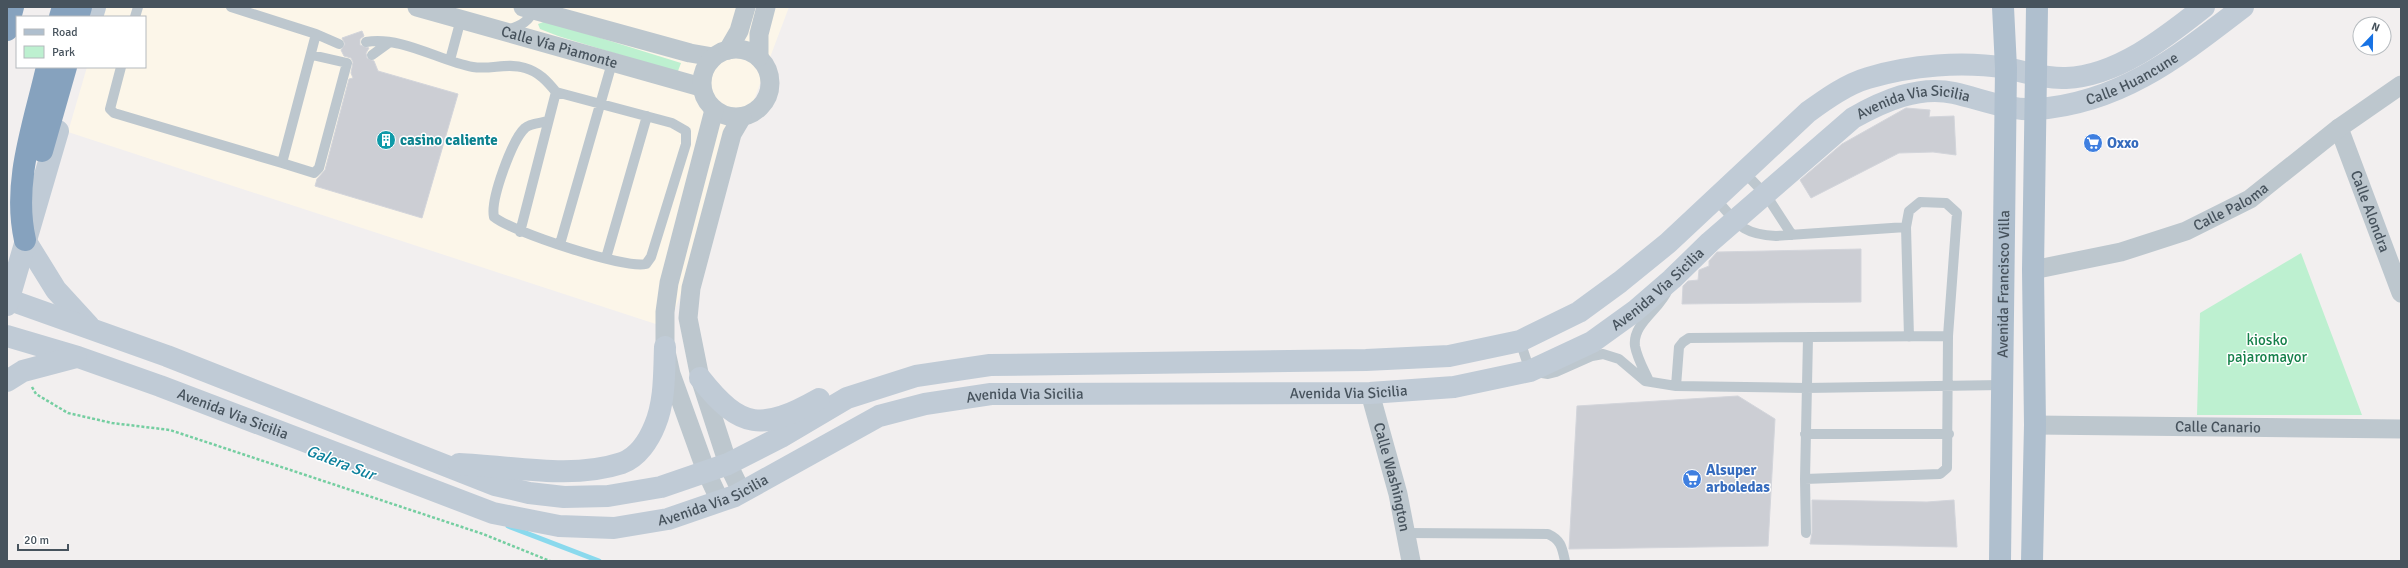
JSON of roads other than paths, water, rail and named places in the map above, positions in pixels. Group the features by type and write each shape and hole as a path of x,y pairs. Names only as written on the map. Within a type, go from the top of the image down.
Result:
{"highway":[{"path":"7,30 13,7"},
{"path":"7,178 37,68"},
{"path":"25,240 20,219 21,180 47,68"},
{"path":"7,224 23,199 37,165 66,68"}],"main road":[{"name":"Avenida Francisco Villa","path":"2000,561 2004,107 2006,68 2003,7"},
{"name":"Avenida Francisco Villa","path":"2032,561 2035,425 2033,270 2037,7"},
{"path":"2002,385 2018,397 2026,415 2035,425"}],"street":[{"name":"Calle Vía Piamonte","path":"417,7 612,63 702,87"},
{"path":"720,53 749,51 759,57 769,74 768,95 756,111 742,117 728,116 714,110 706,100 702,87 702,76 706,65 720,53 739,31 746,7"},
{"path":"759,57 759,34 766,7"},
{"name":"Calle Huancune","path":"2006,68 2037,76 2066,78 2100,72 2125,61 2204,7"},
{"name":"Calle Huancune","path":"2004,107 2036,109 2073,104 2132,84 2196,42 2243,7"},
{"name":"Calle Vía Piamonte","path":"531,8 690,54 720,53"},
{"name":"Avenida Via Sicilia","path":"7,301 167,356 495,485 529,493 564,497 608,496 661,487 728,464 781,437 848,398 916,376 990,365 1366,360 1449,356 1520,341 1579,312 1668,243 1808,112 1831,96 1867,78 1907,70 1955,65 2006,68"},
{"path":"7,301 77,68"},
{"name":"Calle Paloma","path":"2033,270 2121,252 2186,231 2250,199 2339,128 2401,85"},
{"name":"Avenida Via Sicilia","path":"7,336 78,357 160,386 493,513 559,526 614,528 668,519 720,501 742,492 879,416 925,404 991,394 1370,393 1454,387 1530,371 1592,342 1672,279 1735,220 1766,195 1853,118 1894,98 1922,92 1952,92 2004,107"},
{"path":"442,464 484,465 542,471 585,470 623,462 644,447 655,425 661,405 665,347 665,312 669,282 714,110"},
{"path":"742,117 732,134 691,288 688,318 700,378 728,464 742,492"},
{"name":"Calle Alondra","path":"2339,128 2401,294"},
{"path":"25,240 56,290 91,329"},
{"path":"665,347 671,374 706,471 720,501"},
{"path":"15,376 78,357"},
{"path":"700,378 717,399 740,416 768,422 796,412 846,384 864,382 883,387"},
{"name":"Calle Washington","path":"1370,393 1406,533 1411,561"},
{"name":"Calle Canario","path":"2035,425 2401,429"}],"lane":[{"path":"237,8 316,34 339,44"},
{"path":"502,31 525,23 531,8"},
{"path":"450,60 461,19"},
{"path":"282,163 312,55 316,34"},
{"path":"366,42 390,42 450,60 489,69 507,65 523,67 544,78 556,92 601,103 680,126 686,131 686,144 651,257 646,264 638,266 606,258 520,232 501,223 494,217 494,202 510,150 517,136 526,126 548,121"},
{"path":"372,55 390,42"},
{"path":"121,68 111,101 110,109 114,112 314,173 318,170 347,62 312,55"},
{"path":"560,244 612,63"},
{"path":"520,232 556,92"},
{"path":"606,258 647,116"},
{"path":"1744,172 1766,195 1792,235"},
{"path":"1716,199 1744,230 1753,234 1776,236 1906,227"},
{"path":"1805,479 1940,474 1946,468 1949,434 1948,336 1958,213 1946,203 1920,202 1909,211 1906,227 1909,337"},
{"path":"1649,381 1635,346 1636,333 1643,322 1665,299 1672,279"},
{"path":"1676,386 1679,347 1686,339 1948,336"},
{"path":"1806,533 1805,434 1808,338"},
{"path":"1520,341 1530,371 1548,374 1603,354 1619,359 1635,374 1649,381 1676,386 1806,388 2002,385"},
{"path":"1805,434 1949,434"},
{"path":"1406,533 1548,534 1557,538 1562,546 1565,561"}],"waterway":[{"name":"Galera Sur","path":"508,526 599,561"}],"place":[{"name":"casino caliente","path":"386,140"},
{"name":"Oxxo","path":"2093,143"},
{"name":"Alsuper arboledas","path":"1692,479"}],"park label":[{"name":"kiosko pajaromayor","path":"2267,348"}]}
